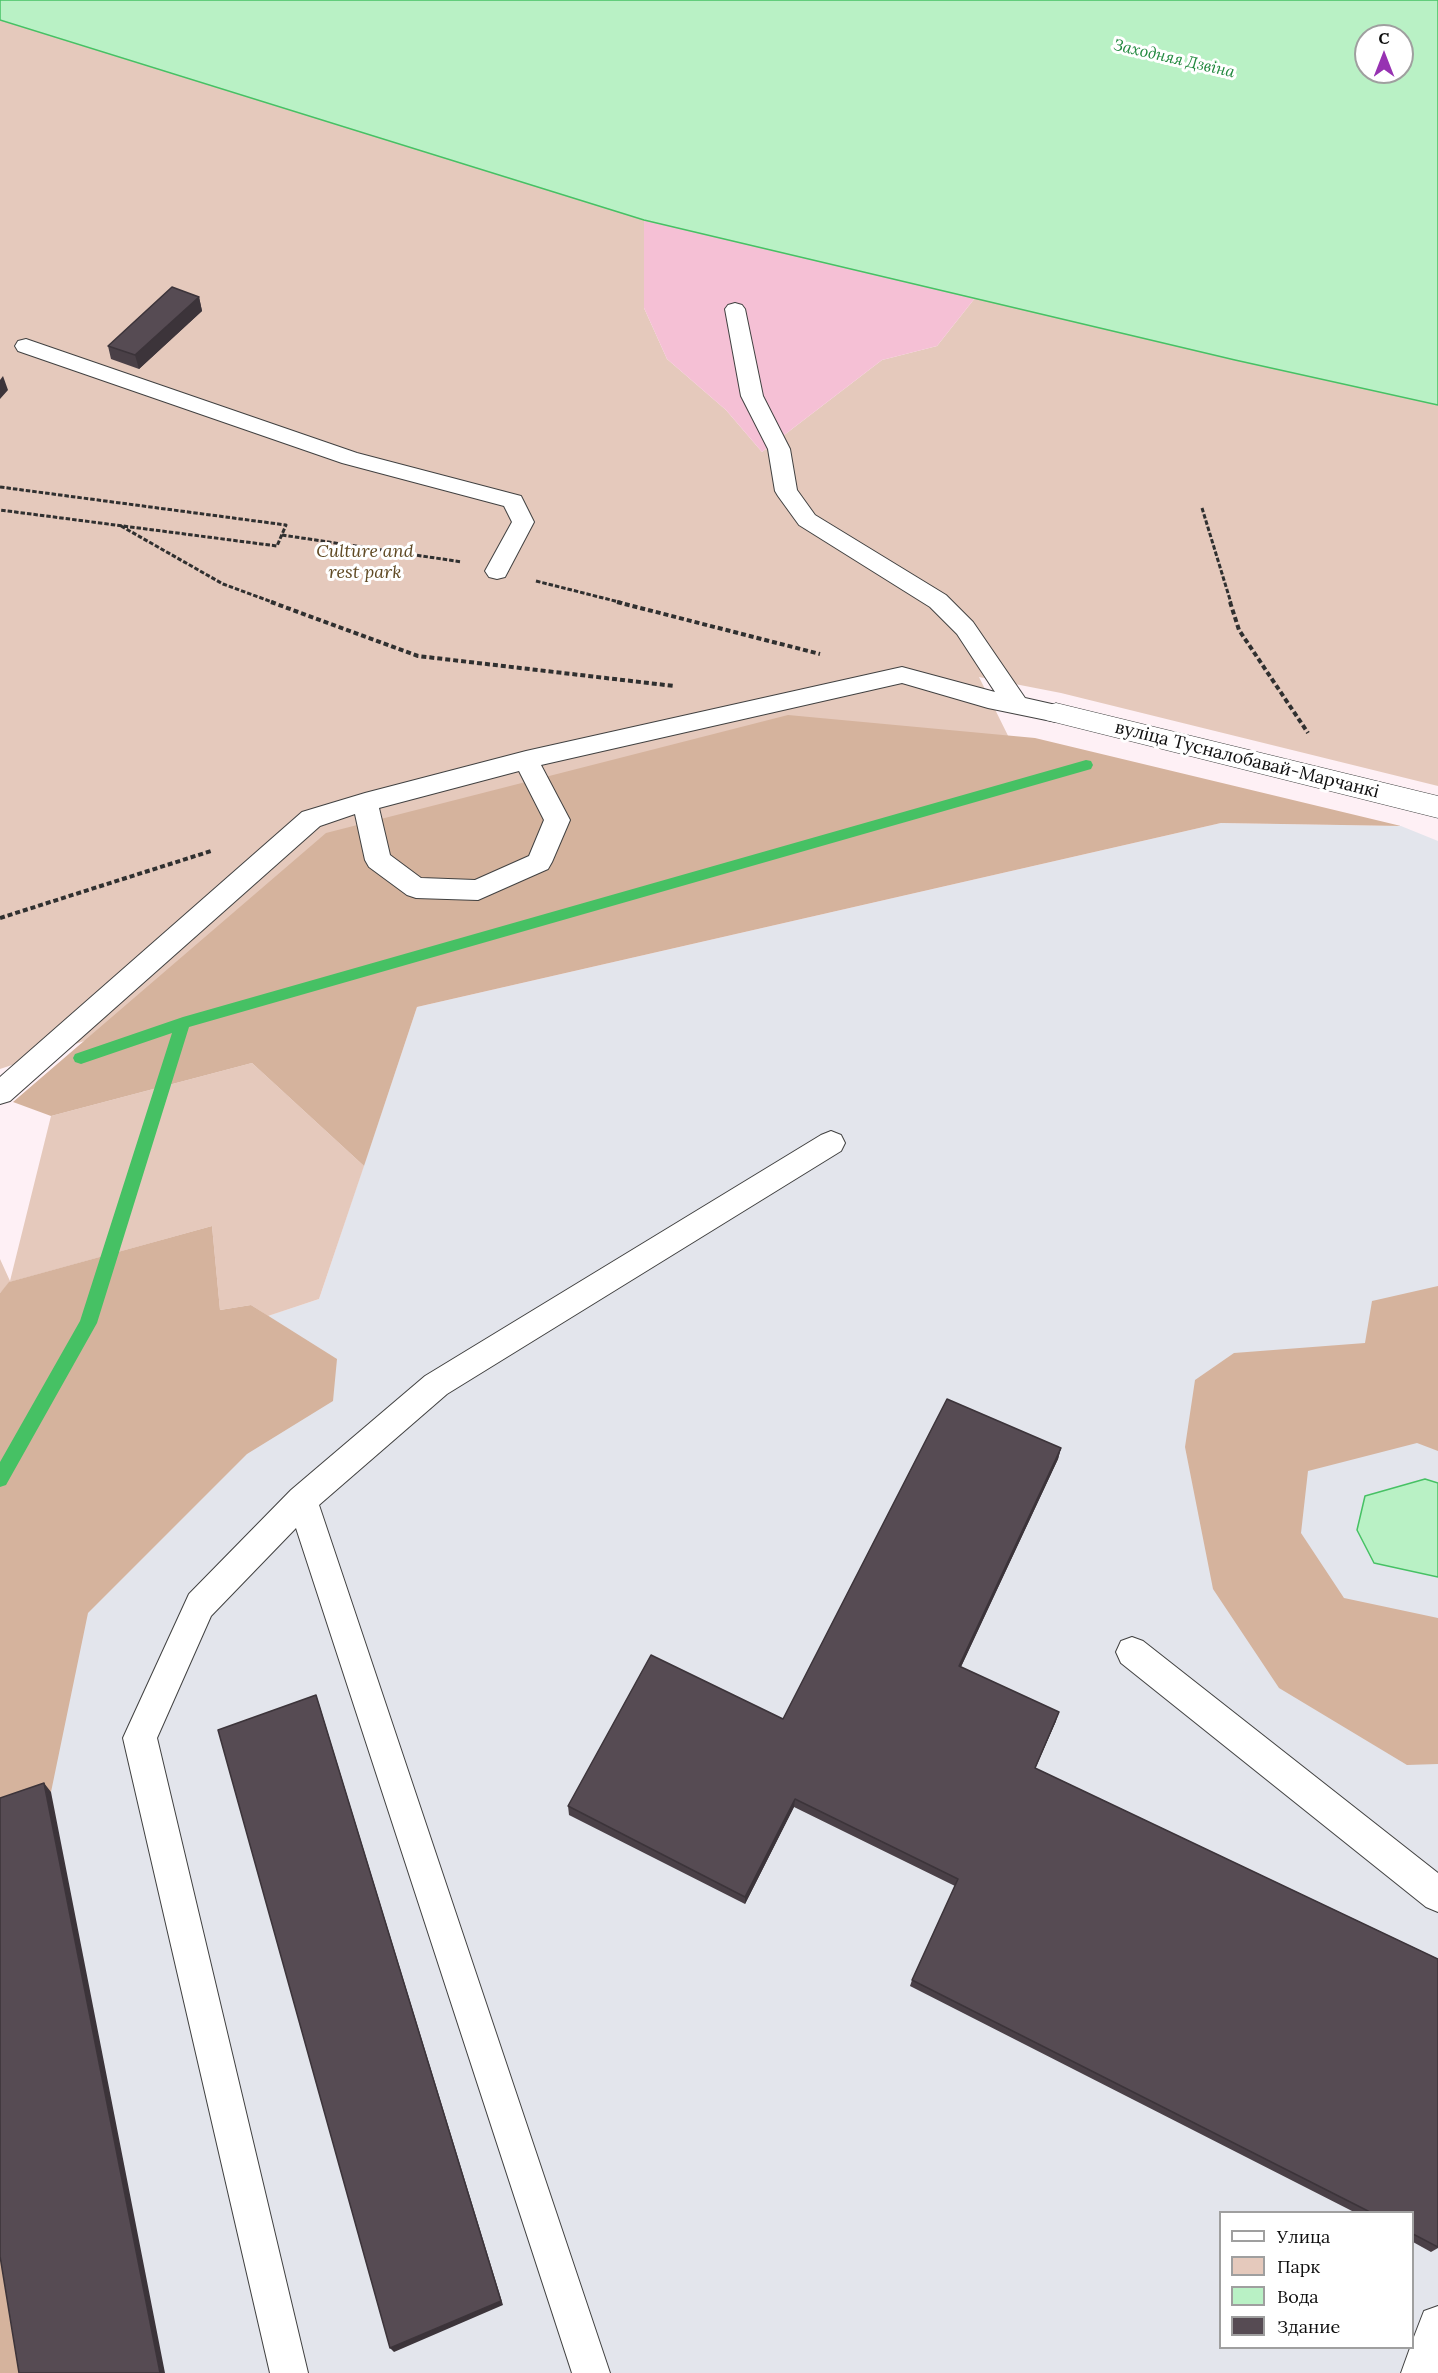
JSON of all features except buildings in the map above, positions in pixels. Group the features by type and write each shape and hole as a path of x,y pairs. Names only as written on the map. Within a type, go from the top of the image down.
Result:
{"street":[{"name":"вуліца Тусналобавай-Марчанкі","path":"1056,713 1438,807"}],"lane":[{"path":"735,309 752,396 779,449 786,490 801,513 807,520 938,601 965,628 1016,705"},
{"path":"26,346 350,458 513,501 523,522 497,571"},
{"path":"0,1093 311,819 365,802 526,760 902,675 1016,705 1056,713"},
{"path":"365,802 378,860 416,888 478,890 539,862 557,820 526,760"},
{"path":"289,2373 140,1738 200,1605 302,1500 436,1386 831,1143"},
{"path":"302,1500 591,2373"},
{"path":"1132,1652 1438,1895"},
{"path":"1420,2373 1438,2325"}],"path":[{"path":"0,488 286,525 277,546 0,510"},
{"path":"1202,508 1239,630 1342,784"},
{"path":"121,526 223,584 418,656 678,687"},
{"path":"282,535 465,562 821,654"},
{"path":"0,918 222,847"}],"shaded area":[{"path":"788,715 1035,738 1401,826 1221,823 417,1007 364,1166 252,1063 51,1116 13,1102 326,833"},
{"path":"1221,823 1401,826 1438,841 1438,2373 0,2373 0,1621 204,1337 319,1299 417,1007"},
{"path":"212,1226 220,1310 251,1305 337,1359 333,1401 247,1454 88,1613 51,1792 0,1808 0,1293 9,1282"},
{"path":"1438,1286 1438,1451 1417,1443 1308,1471 1301,1533 1344,1598 1438,1618 1438,1764 1407,1765 1279,1688 1213,1589 1185,1447 1195,1380 1234,1353 1365,1343 1372,1301"},
{"path":"0,2215 26,2373 0,2373"}],"green space":[{"name":"Culture and rest park","path":"0,20 644,220 644,308 667,359 726,410 762,452 882,360 937,346 975,298 1438,405 1438,786 1061,693 979,677 1020,760 693,839 0,1069"},
{"path":"252,1063 364,1166 319,1299 268,1316 251,1305 220,1310 212,1226 10,1282 0,1293 0,1259 10,1281 51,1116"}],"sand":[{"path":"644,220 975,298 937,346 882,360 762,452 726,410 667,359 644,308"}],"water":[{"name":"Заходняя Дзвіна","path":"0,0 1438,0 1438,405 1235,360 644,220 0,20"},
{"path":"1425,1479 1438,1483 1438,1577 1374,1563 1357,1530 1365,1496"}],"waterway":[{"path":"183,1023 1086,765"},
{"path":"0,1479 88,1323 183,1023"},
{"path":"81,1058 183,1023"}]}
